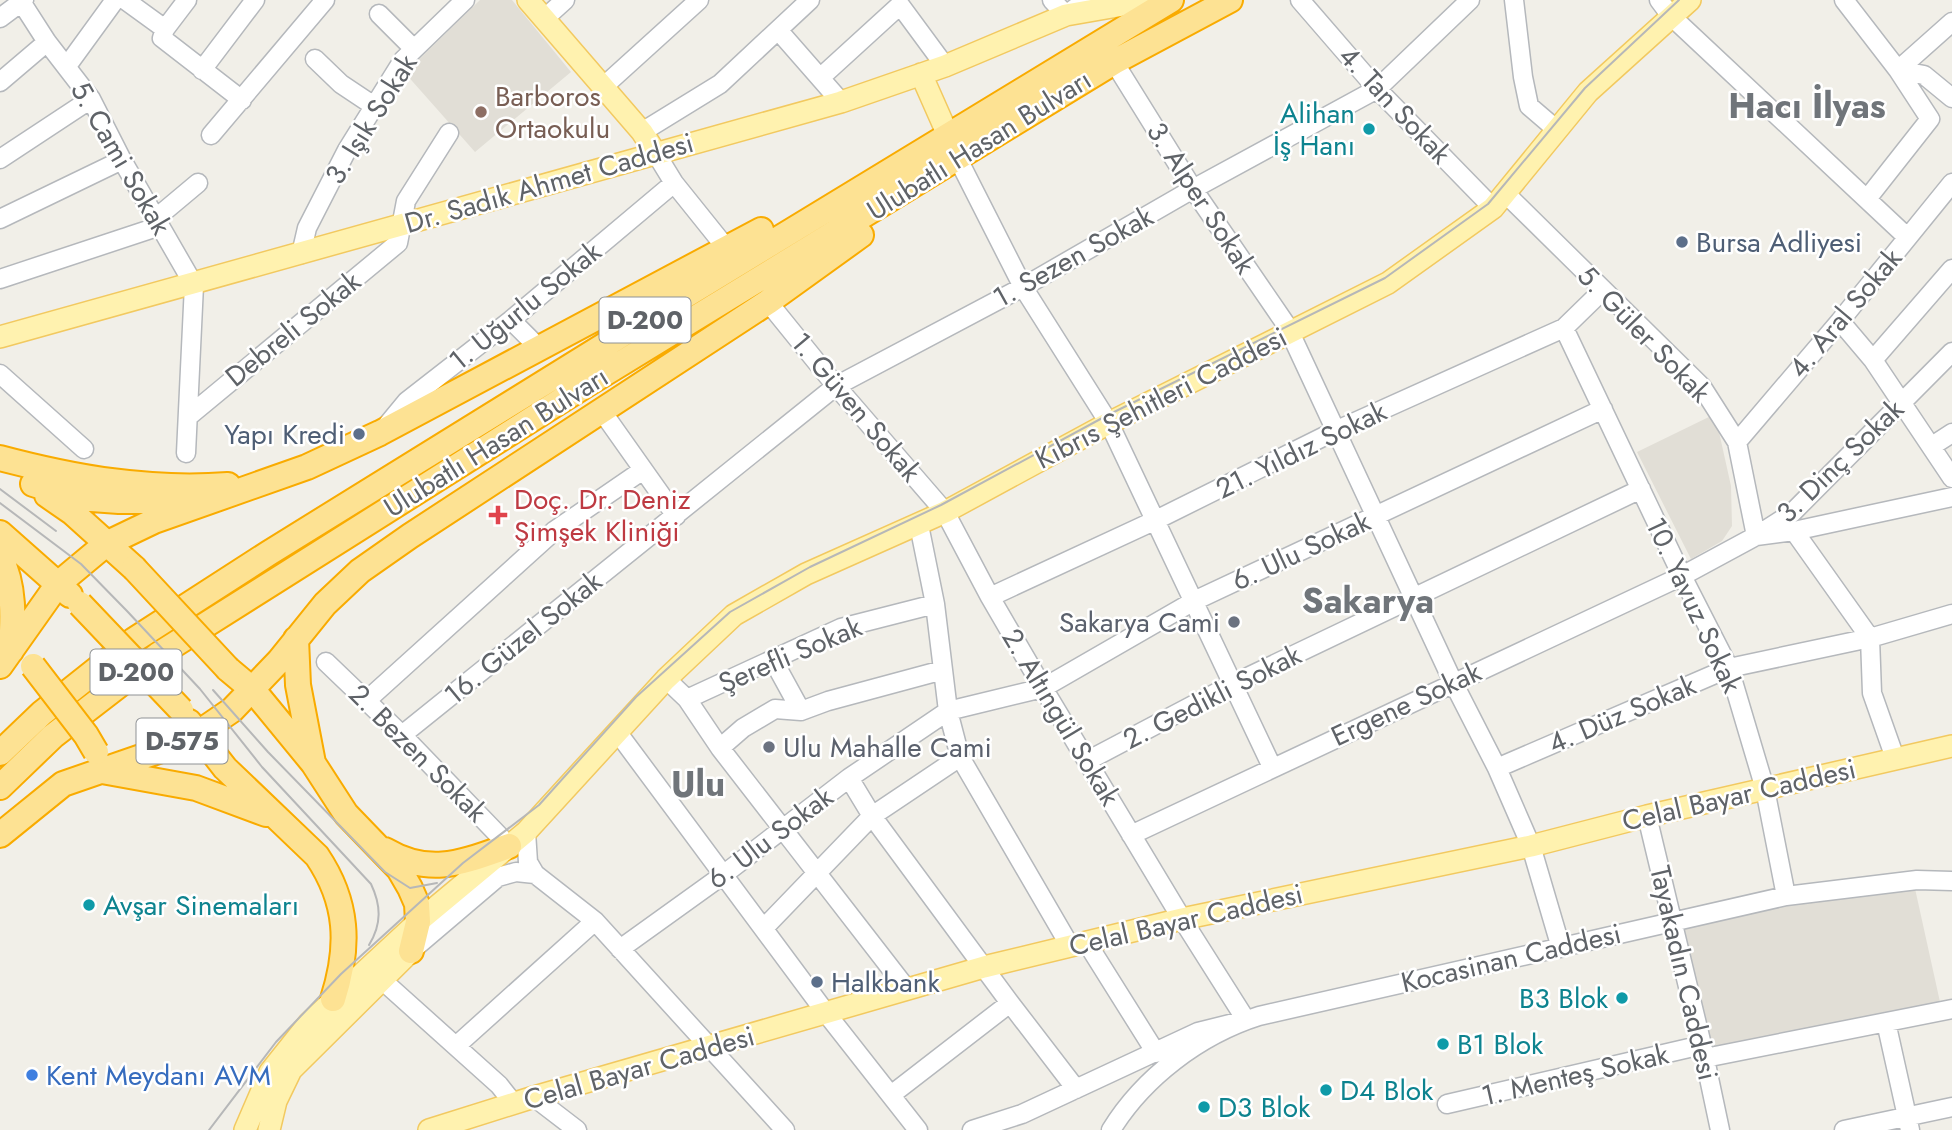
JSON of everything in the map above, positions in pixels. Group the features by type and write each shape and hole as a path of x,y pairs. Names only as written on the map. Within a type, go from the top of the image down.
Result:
{"highway":[{"name":"Ulubatlı Hasan Bulvarı","path":"0,754 42,713 134,640 644,320 1171,0"},
{"name":"Ulubatlı Hasan Bulvarı","path":"0,787 52,736 158,655 589,383 1114,62 1230,0"},
{"path":"5,659 58,584 106,544 155,521 306,467 380,433 727,249 944,126 1024,90"},
{"path":"411,951 418,922 417,904 410,888 398,869 346,814 313,764 253,690 326,604 360,570 768,302 867,231 918,184"},
{"path":"0,461 77,478 192,488 270,481"},
{"path":"0,461 73,513 106,544"},
{"path":"33,484 78,498 207,502"},
{"path":"0,533 80,604 181,710 225,768 317,856 329,873 344,920 344,955 333,999"},
{"name":"D-575","path":"0,835 63,784 97,761 170,747 197,734 232,710 253,690 228,669 134,568 106,544"},
{"path":"0,556 8,571 13,617 5,659"},
{"path":"296,639 299,685 313,764"},
{"path":"5,659 33,666 86,735 97,761 196,788 280,821"},
{"path":"376,844 396,856 424,865 444,866 463,863 518,839"}],"main road":[{"path":"528,0 642,132 655,152"},
{"path":"1059,8 1152,0"},
{"name":"Kıbrıs Şehitleri Caddesi","path":"244,1130 270,1072 309,1023 418,922 518,839 666,679 734,615 806,574 945,512 1109,423 1388,283 1499,201 1588,92 1665,8 1690,0"},
{"name":"Dr. Sadık Ahmet Caddesi","path":"0,337 301,254 400,234 655,152 841,102 945,66 1059,8"},
{"path":"921,74 944,126"},
{"name":"Celal Bayar Caddesi","path":"433,1129 984,967 1182,919 1531,846 1647,816 1952,746"},
{"path":"269,1130 276,1101 291,1070 411,951"}],"street":[{"path":"67,66 115,0"},
{"path":"125,0 165,29"},
{"path":"187,0 165,29 162,38 242,100"},
{"path":"202,70 255,0"},
{"path":"211,135 325,0"},
{"name":"3. Işık Sokak","path":"301,254 307,228 347,150 403,60 465,0"},
{"path":"544,19 565,0"},
{"path":"603,87 699,0"},
{"path":"642,132 720,84 810,0"},
{"name":"Dr. Sadık Ahmet Caddesi","path":"1059,8 1086,0"},
{"name":"4. Tan Sokak","path":"1300,0 1377,89 1499,201"},
{"name":"1. Sezen Sokak","path":"676,516 836,386 1023,287 1193,189 1377,89 1471,0"},
{"path":"1514,0 1529,106 1557,130"},
{"path":"1844,0 1898,70 1930,118 1867,199"},
{"path":"0,18 22,1"},
{"name":"5. Cami Sokak","path":"22,1 47,42 91,99 122,160 194,285"},
{"path":"820,78 900,5 945,66"},
{"path":"1665,8 1908,237"},
{"path":"379,14 414,49"},
{"path":"1898,70 1952,22"},
{"path":"778,30 841,102"},
{"path":"0,82 47,42"},
{"path":"315,59 341,84 374,106"},
{"name":"3. Alper Sokak","path":"1114,62 1193,189 1290,332 1375,517 1497,768 1531,846 1561,948"},
{"path":"1898,70 1924,75 1952,98"},
{"path":"0,159 91,99"},
{"path":"400,234 406,201 449,134"},
{"path":"655,152 674,183 727,249"},
{"path":"958,159 1023,287 1109,423 1272,767"},
{"path":"0,219 122,160"},
{"path":"0,278 157,223 198,183"},
{"name":"1. Uğurlu Sokak","path":"380,433 407,401 511,320 674,183"},
{"name":"4. Aral Sokak","path":"1737,442 1952,183"},
{"name":"5. Güler Sokak","path":"1499,201 1603,290 1702,387 1737,442 1756,536"},
{"name":"Debreli Sokak","path":"189,415 400,234"},
{"path":"1873,360 1952,270"},
{"path":"186,453 194,285"},
{"name":"21. Yıldız Sokak","path":"990,597 1156,520 1335,431 1564,328 1603,290"},
{"name":"1. Güven Sokak","path":"768,302 836,386 945,512"},
{"path":"511,320 540,349"},
{"path":"1840,321 1873,360 1952,478"},
{"name":"10. Yavuz Sokak","path":"1564,328 1682,576 1729,668 1765,789 1786,896"},
{"name":"3. Dinç Sokak","path":"1682,576 1756,536 1791,513 1952,352"},
{"path":"0,374 83,449"},
{"name":"6. Ulu Sokak","path":"620,949 723,875 849,778 948,710 1043,688 1194,601 1603,409"},
{"path":"601,410 676,516"},
{"path":"1932,446 1952,433"},
{"path":"366,701 554,531 643,470"},
{"name":"2. Gedikli Sokak","path":"1087,761 1233,684 1641,489"},
{"path":"1756,536 1794,531 1952,497"},
{"name":"2. Altıngül Sokak","path":"945,512 1043,688 1246,1020"},
{"name":"16. Güzel Sokak","path":"402,735 676,516"},
{"path":"919,525 935,604 948,710 960,757 1079,945 1156,1053"},
{"path":"1794,531 1870,638 1872,693 1895,758"},
{"name":"Ergene Sokak","path":"1131,835 1453,681 1682,576"},
{"name":"Şerefli Sokak","path":"687,699 841,628 935,604"},
{"name":"4. Düz Sokak","path":"1497,768 1729,668 1870,638 1952,614"},
{"path":"773,660 801,711"},
{"name":"2. Bezen Sokak","path":"326,662 402,735 518,839"},
{"path":"720,748 743,728 775,709 801,711 828,701 943,670"},
{"path":"666,679 687,699 720,748 906,988"},
{"path":"618,733 826,1013 918,1130"},
{"path":"764,928 872,816 960,757"},
{"path":"849,778 872,816 1076,1089"},
{"name":"Tayakadın Caddesi","path":"1647,816 1704,1051 1720,1130"},
{"path":"518,839 535,874 595,921 785,1130"},
{"path":"411,951 498,877 516,872 535,874"},
{"name":"Kocasinan Caddesi","path":"1111,1130 1134,1096 1168,1065 1203,1042 1246,1020 1786,896 1917,880 1952,881"},
{"path":"456,1046 595,921"},
{"path":"382,980 499,1085 577,1130"},
{"path":"891,1095 1010,1003"},
{"name":"1. Menteş Sokak","path":"1447,1104 1704,1051 1952,1009"},
{"path":"972,1130 1022,1114 1198,1032 1246,1020"},
{"path":"1886,1022 1909,1123"},
{"path":"1844,1130 1909,1123 1952,1107"}],"shaded area":[{"name":"Barboros Ortaokulu","path":"480,0 512,0 571,72 475,152 405,73"},
{"path":"1715,414 1731,486 1732,526 1722,541 1691,559 1637,452"},
{"path":"1914,884 1940,1002 1713,1049 1684,928 1774,902"}],"tram line":[{"path":"209,1130 276,1042 341,974 463,863 539,805 636,697 730,612 810,567 941,505 1106,416 1385,278 1488,204 1585,88 1679,0"},
{"path":"0,489 56,531"},
{"path":"0,503 81,564 127,611 200,689 262,767 371,884 379,914 369,945"},
{"path":"213,690 268,752 385,872 410,888 437,883"}],"place":[{"name":"Barboros Ortaokulu","path":"481,112"},
{"name":"Alihan İş Hanı","path":"1369,129"},
{"name":"Bursa Adliyesi","path":"1682,242"},
{"name":"Yapı Kredi","path":"359,434"},
{"name":"Doç. Dr. Deniz Şimşek Kliniği","path":"498,515"},
{"name":"Sakarya Cami","path":"1234,622"},
{"name":"Ulu Mahalle Cami","path":"769,747"},
{"name":"Avşar Sinemaları","path":"89,905"},
{"name":"Halkbank","path":"817,982"},
{"name":"B3 Blok","path":"1622,998"},
{"name":"B1 Blok","path":"1443,1044"},
{"name":"Kent Meydanı AVM","path":"32,1075"},
{"name":"D4 Blok","path":"1326,1090"},
{"name":"D3 Blok","path":"1204,1107"}],"district":[{"name":"Hacı İlyas","path":"1807,106"},
{"name":"Sakarya","path":"1368,601"},
{"name":"Ulu","path":"698,784"}]}
